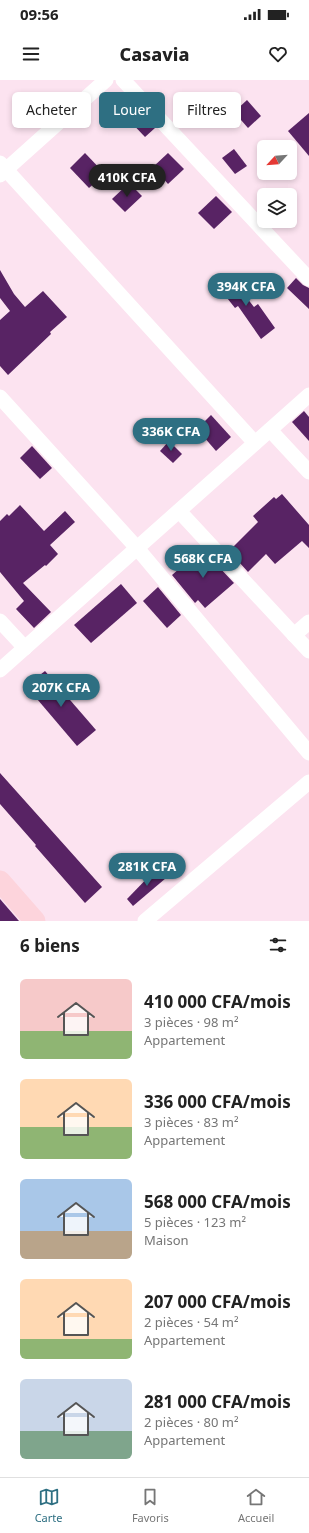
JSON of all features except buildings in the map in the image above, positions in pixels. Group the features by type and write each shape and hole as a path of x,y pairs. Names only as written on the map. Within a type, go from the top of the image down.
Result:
{"street":[{"path":"106,80 2,169 255,443"},
{"path":"123,80 309,279"},
{"path":"0,670 309,395"},
{"path":"0,397 137,548 309,753"},
{"path":"270,430 309,472"},
{"path":"179,511 309,651"},
{"path":"0,620 25,648"},
{"path":"294,635 309,622"},
{"path":"145,921 309,782"},
{"path":"0,880 35,921"}]}
